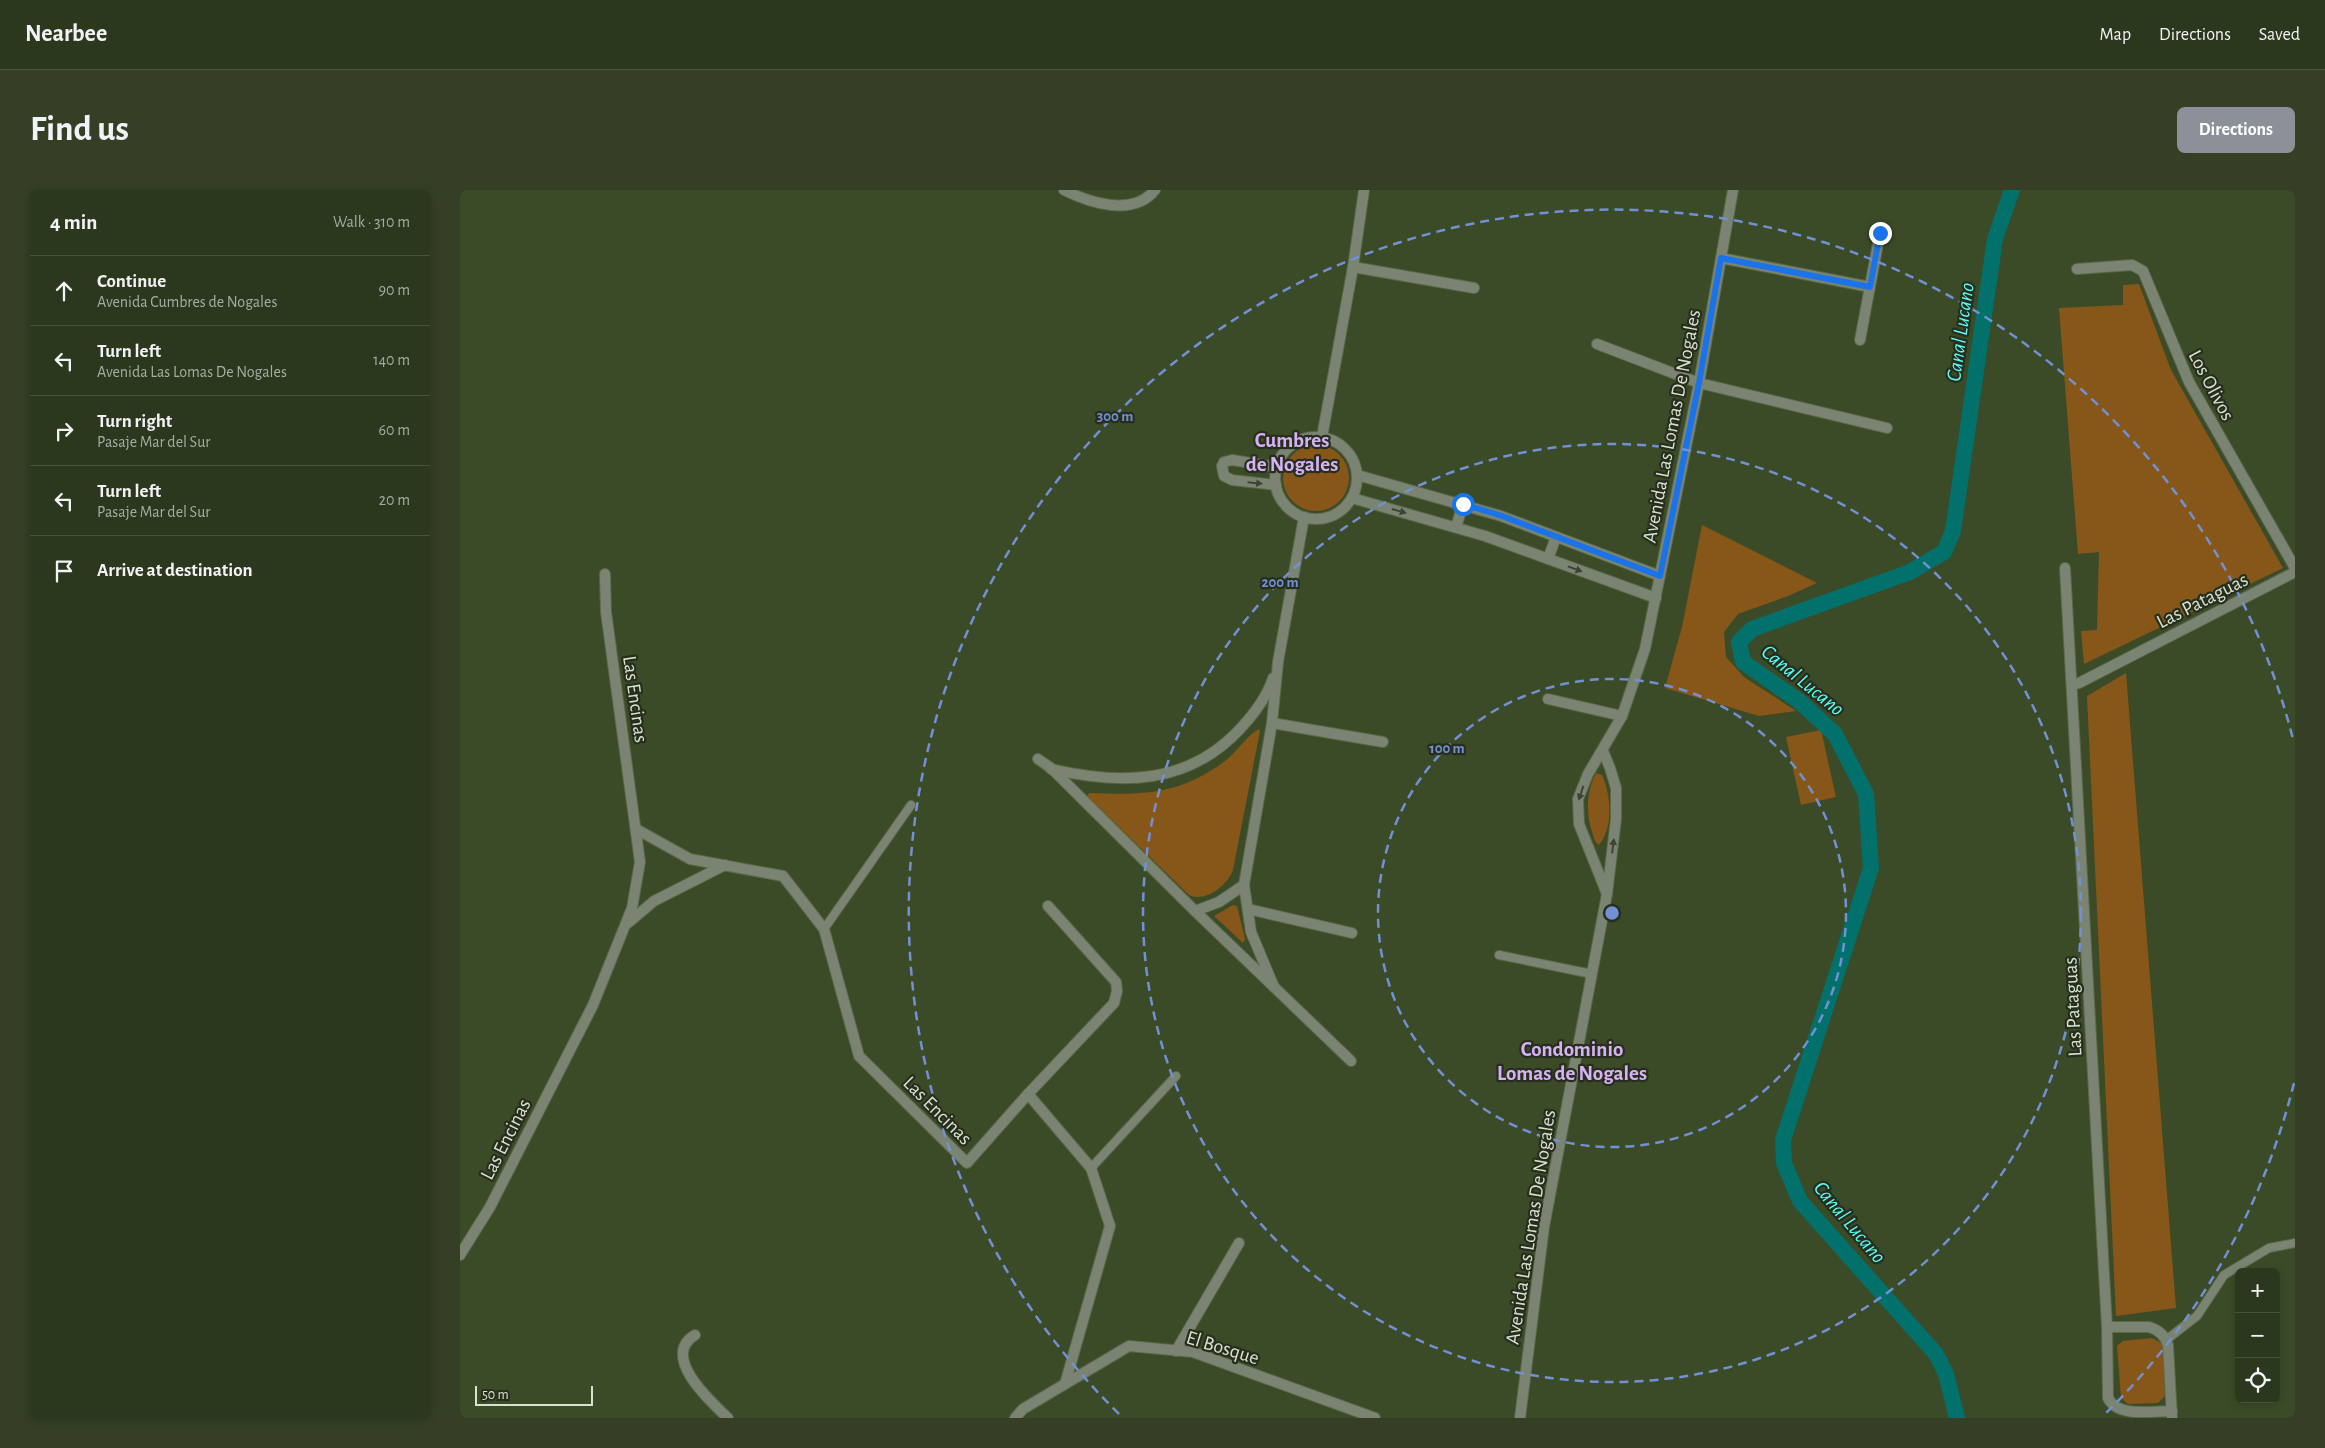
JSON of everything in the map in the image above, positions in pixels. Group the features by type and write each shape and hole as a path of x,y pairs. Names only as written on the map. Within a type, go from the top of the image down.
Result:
{"street":[{"path":"1064,190 1084,200 1124,207 1149,197 1155,190"},
{"path":"1322,437 1353,267 1364,190"},
{"name":"Avenida Las Lomas De Nogales","path":"1607,894 1579,824 1578,799 1588,774 1622,716 1642,663 1699,383 1733,190"},
{"path":"1860,340 1880,233"},
{"path":"1721,258 1870,287"},
{"name":"Los Olivos","path":"2077,269 2132,265 2143,272 2173,348 2190,382 2295,568"},
{"path":"1353,267 1474,288"},
{"path":"1597,344 1699,383 1887,428"},
{"path":"1322,437 1337,442 1349,453 1354,460 1358,476 1352,498 1335,514 1320,518 1304,517 1286,505 1276,485 1276,467 1283,454 1294,444 1307,438 1322,437"},
{"path":"1276,467 1232,460 1224,462 1222,466 1224,476 1228,479 1276,485"},
{"path":"1358,476 1463,504 1660,576"},
{"path":"1352,498 1456,527 1656,598"},
{"path":"1456,527 1463,504"},
{"path":"1274,987 1251,932 1244,884 1272,723 1278,662 1304,517"},
{"path":"1548,559 1556,537"},
{"name":"Las Pataguas","path":"2065,568 2107,1327 2108,1398 2110,1403 2122,1411 2172,1414"},
{"name":"Las Pataguas","path":"2072,685 2295,572"},
{"name":"Las Encinas","path":"460,1256 490,1207 593,1005 632,908 640,862 606,612 605,574"},
{"path":"1050,768 1091,776 1134,779 1166,774 1194,764 1217,750 1246,723 1266,693 1278,662"},
{"path":"1548,699 1622,716"},
{"path":"1272,723 1383,742"},
{"name":"Avenida Las Lomas De Nogales","path":"1520,1418 1544,1227 1607,894 1616,819 1616,788 1603,750"},
{"path":"1038,759 1050,768 1351,1061"},
{"name":"Las Encinas","path":"636,829 690,859 783,876 824,929 859,1056 967,1164 1028,1094"},
{"name":"Las Encinas","path":"626,926 654,901 725,865"},
{"path":"1195,911 1219,902 1244,884"},
{"path":"1048,906 1116,982 1117,992 1114,1003 1028,1094 1091,1168 1110,1226 1064,1384"},
{"path":"1248,909 1352,933"},
{"path":"1176,1351 1239,1244"},
{"path":"2107,1327 2149,1327 2160,1332 2166,1340 2172,1414"},
{"path":"695,1335 688,1339 682,1349 684,1364 710,1400 728,1418"},
{"name":"El Bosque","path":"1015,1418 1023,1409 1129,1346 1193,1352 1375,1418"}],"lane":[{"path":"824,929 910,805"},
{"path":"1499,956 1592,974"},
{"path":"1091,1168 1176,1076"},
{"path":"2166,1340 2191,1322 2224,1274 2269,1248 2295,1243"},
{"path":"2239,1264 2242,1268"}],"shaded area":[{"path":"2139,284 2171,370 2283,568 2084,664 2081,631 2097,630 2099,552 2078,554 2059,308 2123,305 2123,285"},
{"path":"1309,445 1323,445 1335,450 1344,459 1349,471 1347,491 1340,502 1323,511 1309,511 1297,506 1288,497 1283,485 1283,471 1288,459 1297,450"},
{"path":"1702,525 1817,583 1788,596 1738,614 1724,632 1726,657 1744,677 1796,711 1759,716 1665,688 1682,627"},
{"path":"2126,673 2176,1308 2116,1316 2087,696"},
{"path":"1259,729 1233,870 1221,887 1209,895 1195,897 1189,895 1087,796 1089,793 1144,793 1176,787 1192,781 1225,761 1250,735"},
{"path":"1821,730 1836,797 1801,805 1786,737"},
{"path":"1596,773 1602,775 1605,783 1610,811 1607,829 1599,845 1595,841 1592,832 1588,810 1590,787"},
{"path":"1233,905 1237,906 1245,939 1243,943 1214,916"},
{"path":"2152,1338 2163,1344 2167,1394 2158,1403 2128,1404 2121,1398 2117,1346 2123,1341"}],"waterway":[{"name":"Canal Lucano","path":"1957,1418 1946,1374 1936,1354 1800,1201 1784,1163 1783,1140 1871,868 1866,794 1835,734 1799,701 1743,662 1739,642 1752,629 1910,572 1944,552 1953,531 1995,239 2012,190"}],"district":[{"name":"Cumbres de Nogales","path":"1292,452"},
{"name":"Condominio Lomas de Nogales","path":"1572,1061"}],"route":[{"path":"1463,504 1502,516 1660,576 1699,383 1721,258 1870,287 1880,233"}]}
